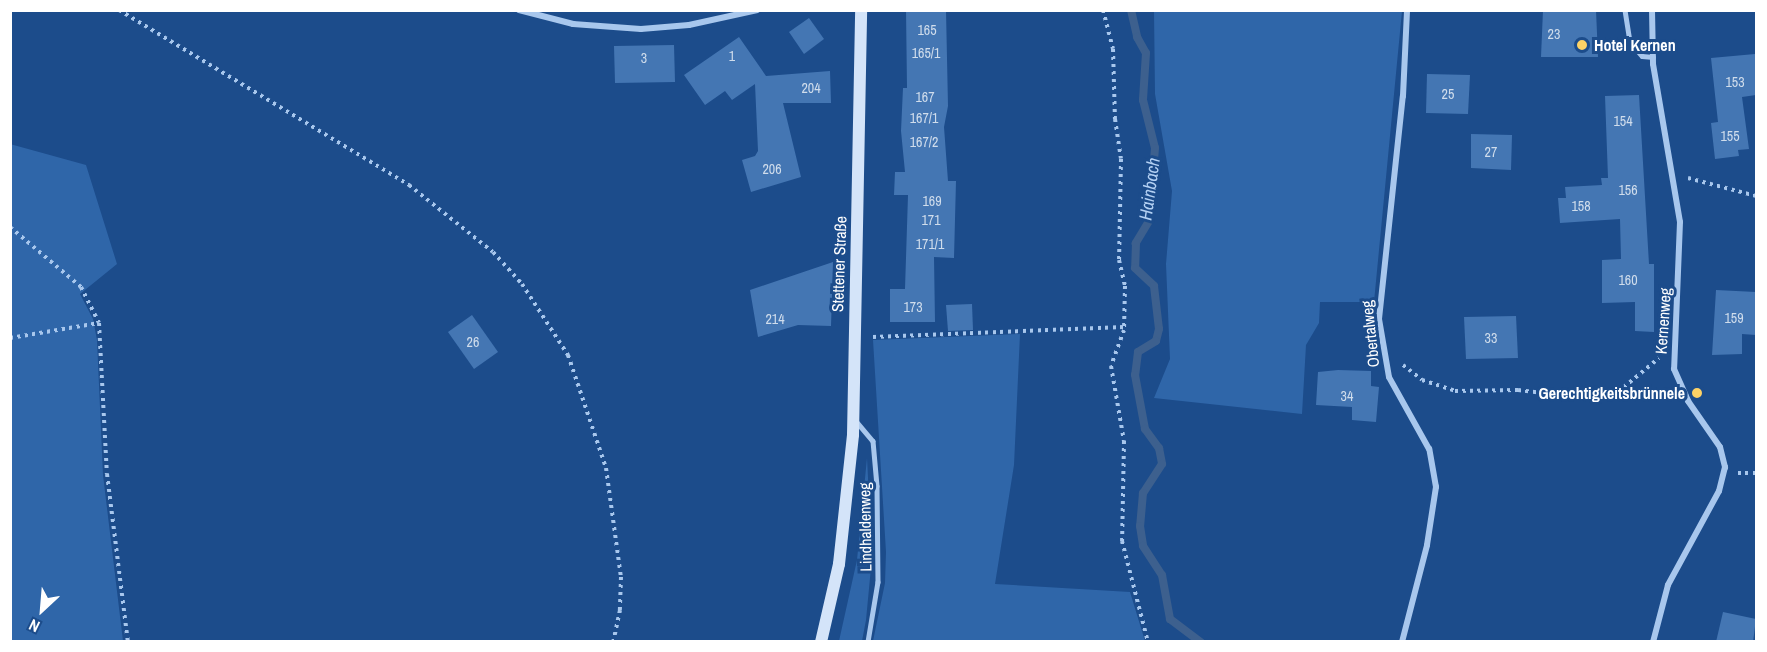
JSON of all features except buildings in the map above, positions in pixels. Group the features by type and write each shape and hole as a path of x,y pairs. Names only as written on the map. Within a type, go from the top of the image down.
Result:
{"main road":[{"name":"Stettener Straße","path":"821,642 842,547 854,419 853,338 861,10"}],"street":[{"path":"519,10 565,22 641,29 690,26 758,10"},
{"name":"Obertalweg","path":"1402,642 1428,545 1436,475 1429,449 1389,377 1382,344 1380,291 1403,96 1407,10"},
{"name":"Kernenweg","path":"1652,10 1653,57 1672,174 1681,251 1674,347 1678,383 1720,447 1725,473 1719,491 1676,567 1653,642"}],"lane":[{"path":"1625,10 1628,39 1642,56 1653,57"},
{"name":"Lindhaldenweg","path":"854,419 873,441 877,486 878,582 868,642"}],"path":[{"path":"119,10 410,185 493,252 522,284 568,355 606,468 620,568 620,610 612,642"},
{"path":"1103,10 1113,49 1121,159 1119,260 1125,286 1124,327 1111,366 1124,441 1122,541 1148,642"},
{"path":"1672,174 1756,196"},
{"path":"10,227 81,287 99,323 107,474 128,642"},
{"path":"10,338 99,323"},
{"path":"853,338 1124,327"},
{"path":"1382,344 1410,372 1440,388 1463,392 1518,390 1578,398 1618,392 1674,347"}],"shaded area":[{"path":"1154,11 1402,11 1374,302 1320,302 1319,323 1306,345 1302,414 1154,398 1170,359 1166,264 1172,191 1155,94"},
{"path":"10,144 86,165 117,264 80,294 93,319 97,340 103,475 123,641 11,641"},
{"path":"1020,334 1014,465 995,584 1130,592 1145,641 873,641 885,583 886,552 873,340"},
{"path":"867,458 872,557 866,620 862,641 839,641 857,560"}],"waterway":[{"name":"Hainbach","path":"1131,10 1137,37 1146,53 1143,100 1155,148 1149,221 1136,243 1135,268 1154,286 1159,329 1156,341 1138,352 1135,375 1145,429 1159,448 1162,464 1143,493 1140,526 1143,546 1162,575 1170,619 1201,642"}],"place":[{"name":"Hotel Kernen","path":"1582,45"},
{"name":"Gerechtigkeitsbrünnele","path":"1697,393"}]}
